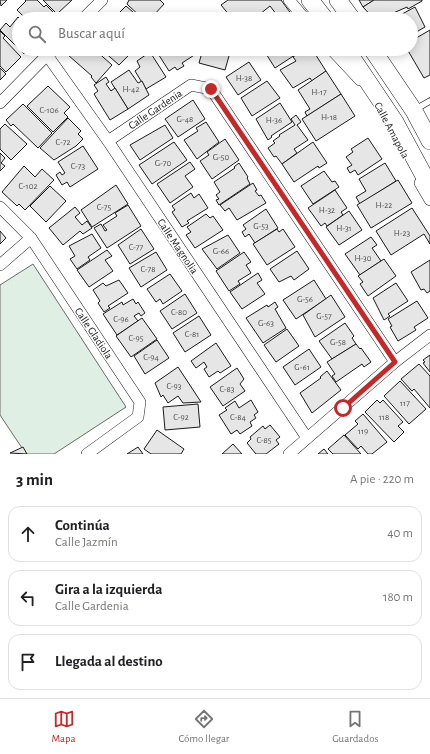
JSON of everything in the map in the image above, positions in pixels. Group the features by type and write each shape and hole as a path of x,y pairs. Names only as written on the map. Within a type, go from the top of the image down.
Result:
{"main road":[{"path":"310,0 319,12"},
{"path":"338,0 347,12"},
{"path":"351,56 395,122 430,187"},
{"path":"377,56 414,111 430,141"}],"street":[{"path":"90,12 102,0"},
{"path":"289,0 299,12"},
{"path":"0,103 46,56"},
{"name":"Calle Magnolia","path":"53,56 307,438"},
{"name":"Calle Amapola","path":"337,56 378,102 430,200"},
{"name":"Calle Gardenia","path":"108,141 191,85 211,89 395,362"},
{"name":"Calle Gladiola","path":"0,207 31,238 140,402 138,417 89,453"},
{"path":"0,265 31,238"},
{"path":"289,454 395,362 430,335"}],"lane":[{"path":"414,111 430,101"}],"green space":[{"path":"33,264 126,407 54,454 26,454 0,415 0,285"}],"building":[{"path":"0,0 7,0 1,6"},
{"path":"25,0 37,0 44,7 46,5 53,12 19,12 17,10 26,1"},
{"path":"43,0 72,0 59,12 55,12"},
{"path":"129,0 160,0 164,4 157,12 136,12 127,4"},
{"path":"228,0 281,0 290,12 275,12 270,6 262,12 227,12 221,5"},
{"path":"359,0 374,0 363,7"},
{"path":"374,0 422,0 408,9 407,7 396,12 368,12 363,7"},
{"path":"126,6 133,12 120,12"},
{"path":"415,7 418,12 406,12"},
{"path":"418,13 425,27 418,31"},
{"path":"6,23 10,27 12,24 12,42 0,30"},
{"path":"430,30 430,75 424,78 411,56 418,56 418,37"},
{"path":"0,31 5,36 3,38 12,48 12,56 21,57 6,72 0,66"},
{"path":"69,56 102,56 112,65 96,83 91,77 92,76"},
{"path":"109,56 128,56 119,65"},
{"path":"144,56 153,56 166,77 146,89 135,71 140,67 137,61"},
{"path":"159,56 193,56 182,63 184,66 177,70 175,67 169,71"},
{"path":"201,56 229,56 225,70 199,63"},
{"path":"267,56 293,56 275,68"},
{"path":"316,56 326,71 312,81 310,78 293,88 280,70 296,61 293,57"},
{"path":"249,62 261,80 238,95 226,77"},
{"path":"0,68 6,74 0,80"},
{"path":"129,70 138,83 142,81 149,95 128,109 111,82"},
{"path":"326,71 341,94 307,116 305,112 310,109 298,90"},
{"path":"106,77 109,82 106,84 111,91 115,88 128,109 110,120 94,94 98,91 94,85"},
{"path":"267,81 280,98 252,116 241,98"},
{"path":"48,86 70,107 64,113 68,117 53,132 27,106"},
{"path":"341,94 355,116 316,141 302,119"},
{"path":"193,100 205,119 178,137 165,119"},
{"path":"280,103 292,122 271,136 272,137 268,140 256,119"},
{"path":"23,104 52,133 38,148 13,124 11,126 6,120"},
{"path":"296,115 301,122 297,125 308,140 294,149 297,153 282,164 276,156 274,157 268,148 275,143 273,141 280,136 279,135 295,125 291,119"},
{"path":"68,118 81,131 78,134 83,139 76,146 54,160 40,148"},
{"path":"206,122 219,142 197,159 184,140 198,131 196,128"},
{"path":"5,124 27,144 11,160 0,149 0,129"},
{"path":"165,125 173,138 140,160 130,145"},
{"path":"368,138 382,159 358,175 355,170 350,173 347,168 352,165 346,157 353,152 351,149"},
{"path":"225,139 239,160 212,179 200,161 209,155 207,152"},
{"path":"174,142 187,160 152,184 139,165"},
{"path":"313,142 327,163 319,168 318,166 294,182 282,164"},
{"path":"83,146 98,169 70,187 67,182 62,185 56,175 60,172 62,175 65,173 58,162"},
{"path":"0,153 5,158 1,163 5,166 0,171"},
{"path":"190,162 195,169 185,176 193,187 170,203 157,184"},
{"path":"239,163 248,177 247,178 250,184 219,205 216,200 219,199 216,195 220,192 214,182 235,168 234,167"},
{"path":"385,163 396,181 360,204 356,197 366,191 359,179"},
{"path":"24,166 35,177 42,169 54,180 25,210 19,204 17,206 2,192"},
{"path":"324,171 332,182 335,181 339,187 313,204 301,186"},
{"path":"398,180 412,203 371,228 357,205"},
{"path":"253,183 257,190 255,191 259,196 261,195 266,203 237,220 229,208 225,211 220,205"},
{"path":"116,185 128,204 92,227 81,210"},
{"path":"50,186 66,201 46,222 30,206"},
{"path":"335,190 347,208 341,212 343,215 327,226 325,223 321,226 308,208"},
{"path":"191,193 194,198 199,194 208,208 187,221 189,223 182,227 172,212 175,210 172,206"},
{"path":"128,205 141,226 107,248 94,228 101,224 105,231 107,230 103,225 117,216 115,213"},
{"path":"75,207 80,213 75,217 82,225 87,221 92,228 83,234 80,231 63,245 49,228"},
{"path":"412,208 430,236 430,244 424,234 391,255 376,231"},
{"path":"266,209 278,228 255,243 249,234 245,237 242,232 246,229 243,225"},
{"path":"349,211 362,230 339,245 326,227"},
{"path":"206,214 210,218 213,216 223,230 195,248 186,235 191,232 187,227"},
{"path":"141,229 154,249 130,264 118,245"},
{"path":"277,229 279,232 283,229 295,247 267,265 253,244"},
{"path":"0,231 6,238 0,244"},
{"path":"92,234 101,248 88,257 90,260 77,269 70,259 75,256 69,246"},
{"path":"228,235 240,253 217,269 202,249"},
{"path":"371,237 377,245 372,248 381,261 360,275 345,254"},
{"path":"107,250 112,256 105,260 113,271 89,287 77,270"},
{"path":"297,251 309,269 294,280 291,276 279,282 270,269"},
{"path":"156,252 167,270 141,287 129,268"},
{"path":"244,252 251,262 246,265 251,273 238,281 240,284 229,291 216,271"},
{"path":"384,259 396,276 368,296 360,284 363,282 358,276"},
{"path":"430,260 430,291 427,293 424,289 421,290 411,272"},
{"path":"258,273 262,280 257,283 265,294 242,309 230,292"},
{"path":"170,274 182,291 163,304 160,299 156,302 147,289"},
{"path":"119,280 128,293 108,306 110,308 104,312 98,303 100,301 93,290 103,283 106,286"},
{"path":"314,280 326,299 296,319 283,300"},
{"path":"396,283 408,301 388,314 390,316 384,320 373,298"},
{"path":"185,294 197,313 172,329 160,311"},
{"path":"331,295 345,317 315,337 303,315"},
{"path":"133,299 136,304 138,302 145,313 141,316 139,313 134,316 138,321 117,335 103,314 122,302 123,305"},
{"path":"417,301 428,318 414,327 416,330 398,341 390,327 392,326 388,319"},
{"path":"275,302 278,307 275,309 286,328 263,343 246,318 267,305 268,307"},
{"path":"199,316 211,335 185,352 173,333"},
{"path":"142,318 157,339 131,357 116,336"},
{"path":"345,323 354,336 352,338 356,344 332,359 319,341"},
{"path":"287,329 299,346 276,362 264,345"},
{"path":"157,340 169,358 145,374 134,356"},
{"path":"216,343 231,366 220,373 218,371 209,377 204,369 207,367 204,362 196,368 191,361"},
{"path":"356,344 360,349 361,348 371,362 364,367 362,364 336,382 332,376 335,374 327,362"},
{"path":"309,349 321,367 295,385 283,367"},
{"path":"430,355 430,372 423,363 425,362 423,360"},
{"path":"419,364 430,376 430,408 414,389 412,391 401,379"},
{"path":"178,367 201,402 183,403 178,396 168,403 163,395 161,397 155,383"},
{"path":"237,368 244,379 240,384 245,391 223,406 210,387"},
{"path":"327,371 341,390 312,413 300,393 321,378 320,377"},
{"path":"400,381 426,409 409,424 384,396"},
{"path":"251,400 258,412 254,415 256,418 250,422 252,426 240,434 237,430 231,434 219,415 227,410 225,408 235,401 239,408"},
{"path":"377,400 380,403 383,400 403,422 398,426 404,432 394,442 365,412"},
{"path":"198,404 200,427 165,430 163,407"},
{"path":"363,414 387,442 372,454 368,454 361,446 358,449 345,435 358,424 355,421"},
{"path":"270,425 280,437 276,440 279,444 266,454 256,454 247,443 251,439 250,437 263,426 265,429"},
{"path":"157,430 184,449 181,454 151,454 144,449"},
{"path":"344,435 361,454 333,454 328,449"},
{"path":"233,444 242,454 222,454"},
{"path":"23,447 27,454 10,453"},
{"path":"138,447 143,454 127,454"},
{"path":"324,449 328,454 318,454"}],"route":[{"path":"211,89 395,362 343,408"}]}
